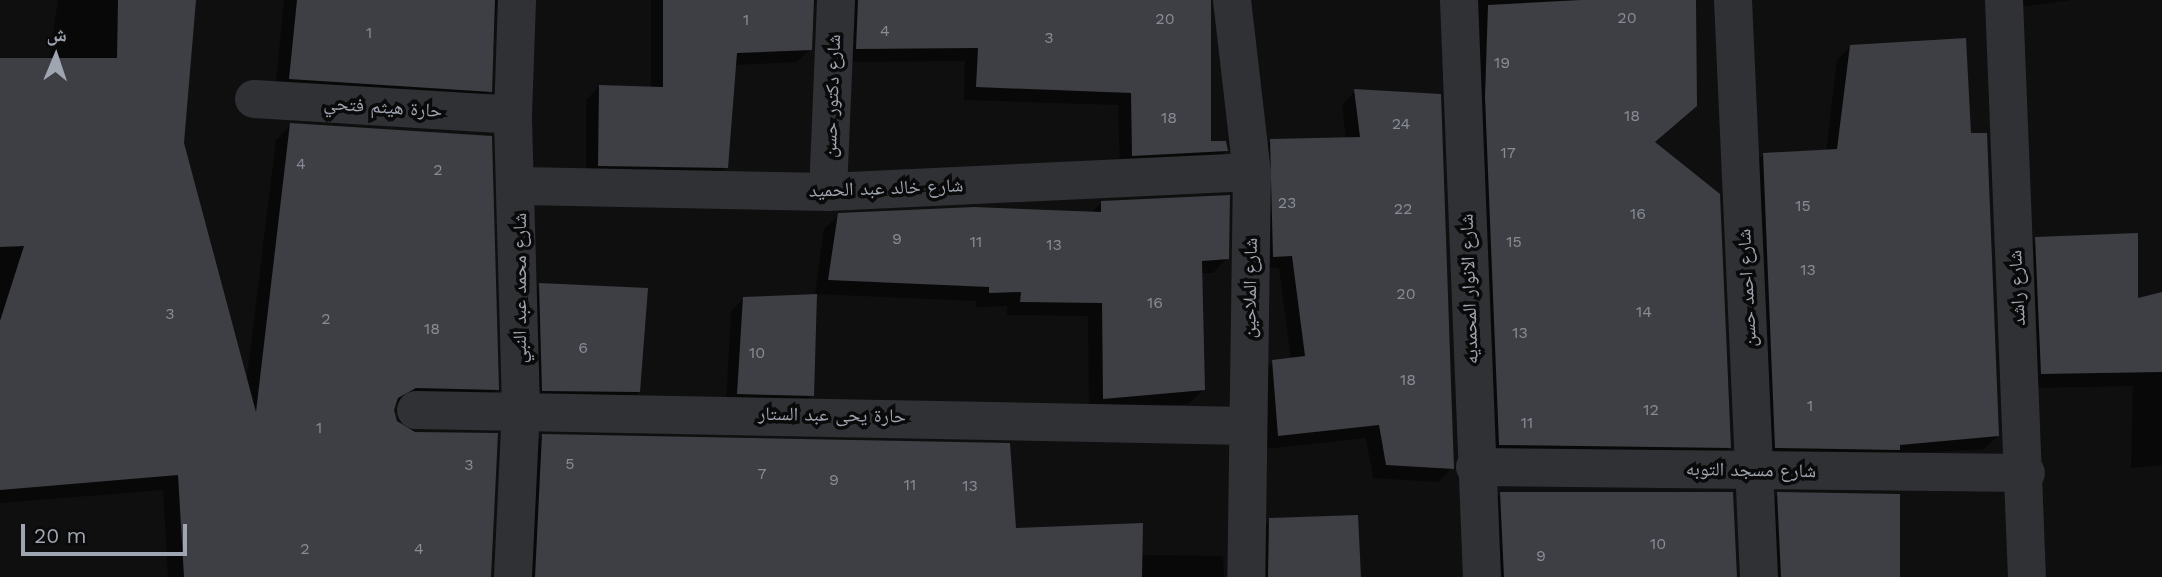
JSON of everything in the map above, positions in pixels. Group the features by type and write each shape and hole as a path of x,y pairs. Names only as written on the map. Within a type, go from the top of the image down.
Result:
{"street":[{"name":"شارع محمد عبد النبي","path":"513,577 521,407 520,186 513,115 517,0"},
{"name":"شارع دكتور حسن","path":"828,192 836,0"},
{"name":"شارع الملاحين","path":"1232,0 1252,172 1247,577"},
{"name":"شارع الانوار المحمديه","path":"1459,0 1475,467 1482,577"},
{"name":"شارع احمد حسن","path":"1733,0 1759,577"},
{"name":"شارع راشد","path":"2004,0 2026,473 2027,577"},
{"name":"حارة هيثم فتحي","path":"254,99 513,115"},
{"name":"شارع خالد عبد الحميد","path":"520,186 828,192 1252,172"},
{"name":"حارة يحى عبد الستار","path":"416,410 521,407 1247,426"},
{"name":"شارع مسجد التوبه","path":"1475,467 2026,473"}],"building":[{"path":"118,0 196,0 184,143 256,412 290,123 492,136 499,390 416,388 398,398 394,410 397,421 415,432 498,433 491,577 184,577 178,475 0,490 0,321 24,246 0,247 0,58 117,58"},
{"path":"297,0 495,0 492,92 289,79"},
{"path":"663,0 814,0 812,50 737,53 728,168 598,166 599,85 663,87"},
{"path":"858,0 1211,0 1211,141 1226,141 1228,151 1132,156 1131,93 976,87 978,48 856,49"},
{"path":"1581,0 1696,0 1697,106 1655,142 1720,194 1731,448 1499,445 1485,97 1488,5"},
{"path":"1966,38 1971,133 1987,133 1999,436 1900,445 1900,450 1775,448 1763,153 1837,149 1850,45"},
{"path":"1354,89 1441,94 1454,469 1386,465 1379,425 1278,436 1272,360 1305,356 1292,256 1273,257 1270,139 1360,137"},
{"path":"1230,195 1229,259 1202,261 1205,390 1103,399 1102,303 1020,302 1021,292 989,293 989,287 828,280 838,213 974,207 1101,212 1101,201"},
{"path":"2138,233 2138,298 2162,292 2162,372 2041,374 2035,237"},
{"path":"539,283 648,288 640,392 542,391"},
{"path":"817,294 814,396 737,394 743,297"},
{"path":"542,434 1010,443 1016,528 1143,523 1142,577 535,577"},
{"path":"1500,492 1733,492 1737,577 1504,577"},
{"path":"1777,492 1900,494 1900,577 1781,577"},
{"path":"1358,515 1361,577 1268,577 1269,518"}]}
